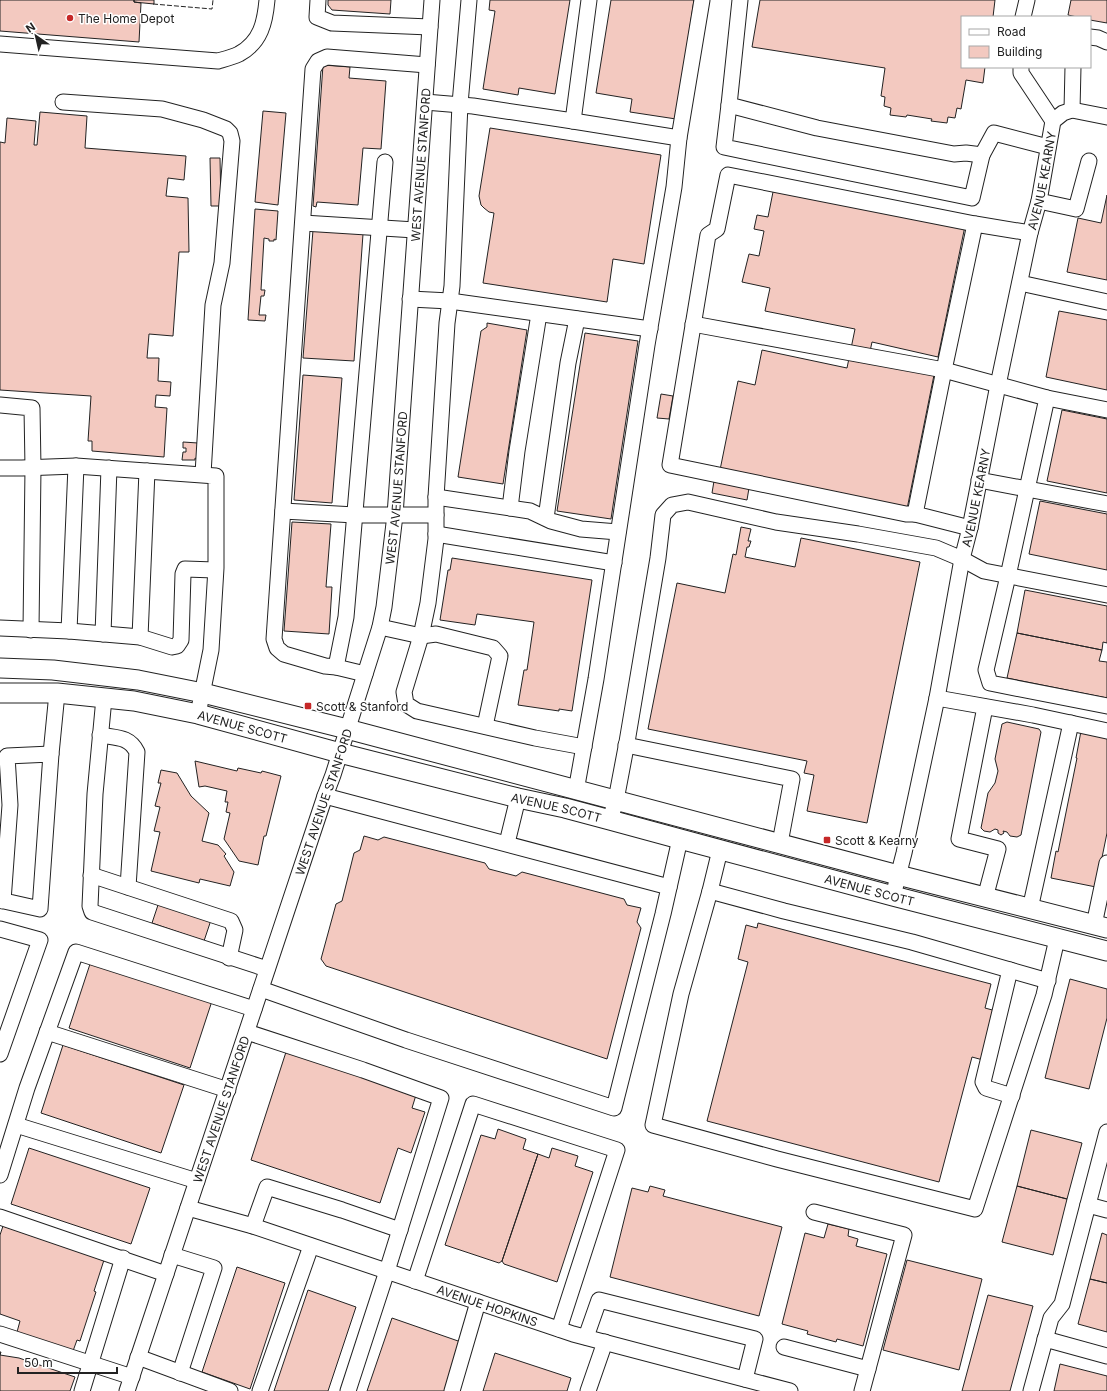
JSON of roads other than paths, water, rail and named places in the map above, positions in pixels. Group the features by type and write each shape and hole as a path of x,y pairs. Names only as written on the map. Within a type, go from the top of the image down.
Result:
{"main road":[{"name":"AVENUE SCOTT","path":"0,668 53,670 130,679 203,693 347,729 1030,910 1101,927"},
{"name":"AVENUE SCOTT","path":"0,693 58,693 134,701 198,714 340,753 518,798 565,808 893,896 1107,951"}],"street":[{"path":"0,44 218,61 239,54 255,42 265,21 266,0"},
{"path":"318,0 317,17 332,23 430,28"},
{"name":"WEST AVENUE STANFORD","path":"130,1384 340,753 380,627 384,607 395,515 432,0"},
{"path":"469,0 460,104 456,216 452,286 447,324 436,497 436,534 428,603 421,636 404,692 406,704 417,711 535,738 584,747"},
{"path":"573,121 589,0"},
{"path":"576,790 596,679 650,328 674,188 679,138 702,0"},
{"path":"740,0 724,147 972,198 982,155 994,133 1048,147"},
{"path":"1023,16 1027,0"},
{"path":"1091,36 1107,42"},
{"path":"365,674 336,666 325,666 284,654 277,648 274,639 313,69 318,61 327,57 427,66"},
{"path":"1021,68 1021,73 1053,121"},
{"path":"1073,68 1072,110 1107,117"},
{"path":"63,102 162,109 203,120 226,129 230,133 232,141 222,263 213,305 203,474"},
{"path":"424,102 460,104 679,138"},
{"path":"728,105 825,129 954,154 966,153 982,155"},
{"name":"AVENUE KEARNY","path":"893,896 937,698 962,559 970,528 998,384 1038,201 1053,121 1063,113 1072,110"},
{"path":"1038,201 1076,209 1089,161"},
{"path":"336,666 346,617 385,162"},
{"path":"970,528 916,514 906,514 670,465 708,235 716,229 728,175 975,224 1030,233"},
{"path":"303,223 415,230"},
{"path":"916,514 944,370 975,224"},
{"path":"1020,283 1107,302"},
{"path":"410,299 450,301 650,328"},
{"path":"510,508 517,451 539,314"},
{"path":"546,518 568,363 577,319"},
{"path":"693,324 944,370 1047,398 1107,410"},
{"path":"1047,398 986,670 990,683 1107,706"},
{"path":"0,405 32,408 32,630"},
{"path":"69,631 76,466"},
{"path":"0,468 76,466 216,476 215,570 211,650 198,714"},
{"path":"104,634 109,468"},
{"path":"140,637 147,471"},
{"path":"979,480 1107,504"},
{"path":"436,497 530,511 546,518 581,529 618,532"},
{"path":"610,820 616,800 626,745 658,558 663,515 672,505 688,502 776,522 858,534 936,548 962,559 984,572 1107,595"},
{"path":"283,511 355,515 436,515"},
{"path":"436,534 614,564"},
{"path":"0,628 69,631 140,637 172,648 177,646 181,640 183,574 185,569 215,570"},
{"path":"380,627 421,636 436,634 493,648 500,656 485,726"},
{"path":"51,754 7,756 10,805 2,900 40,909 51,754 58,693"},
{"path":"104,698 95,794 90,906 92,912 229,958 267,969"},
{"path":"937,698 1107,731"},
{"path":"985,707 959,839 998,849 985,898"},
{"path":"1030,910 1071,723"},
{"path":"100,735 125,739 133,744 137,752 128,887"},
{"path":"626,745 792,779 780,843"},
{"path":"325,796 669,887"},
{"path":"507,843 518,798"},
{"path":"261,989 406,1040 614,1108 680,839"},
{"path":"720,850 681,994 653,1125 777,1159 975,1209 1048,981 1057,939"},
{"path":"1101,927 1107,863"},
{"path":"91,875 231,921 235,930 229,958"},
{"path":"710,891 784,911 912,942 1048,981"},
{"path":"0,929 40,940 0,1054"},
{"path":"0,1176 47,1032 76,952 254,1009"},
{"path":"1010,970 983,1082 986,1088 1012,1096"},
{"path":"47,1032 228,1090"},
{"path":"247,1032 363,1070 440,1098 400,1230 348,1391"},
{"path":"415,1281 473,1104 617,1150 559,1329"},
{"path":"16,1125 197,1181"},
{"path":"1031,1391 1051,1318 1062,1304 1107,1132"},
{"path":"253,1226 267,1187 400,1230"},
{"path":"1088,1205 1107,1210"},
{"name":"AVENUE HOPKINS","path":"188,1208 253,1226 559,1329 784,1390"},
{"path":"814,1212 904,1235 862,1391"},
{"path":"0,1217 166,1274"},
{"path":"260,1391 311,1246"},
{"path":"172,1255 214,1268 180,1373"},
{"path":"82,1391 122,1258"},
{"path":"586,1337 599,1300 755,1339 745,1379"},
{"path":"452,1391 478,1302"},
{"path":"0,1334 91,1364 130,1384"},
{"path":"1045,1339 1107,1356"},
{"path":"588,1391 605,1342"},
{"path":"784,1347 868,1370"},
{"path":"138,1357 230,1391"}],"place":[{"name":"The Home Depot","path":"70,18"},
{"name":"Scott & Stanford","path":"308,706"},
{"name":"Scott & Kearny","path":"827,840"}]}
